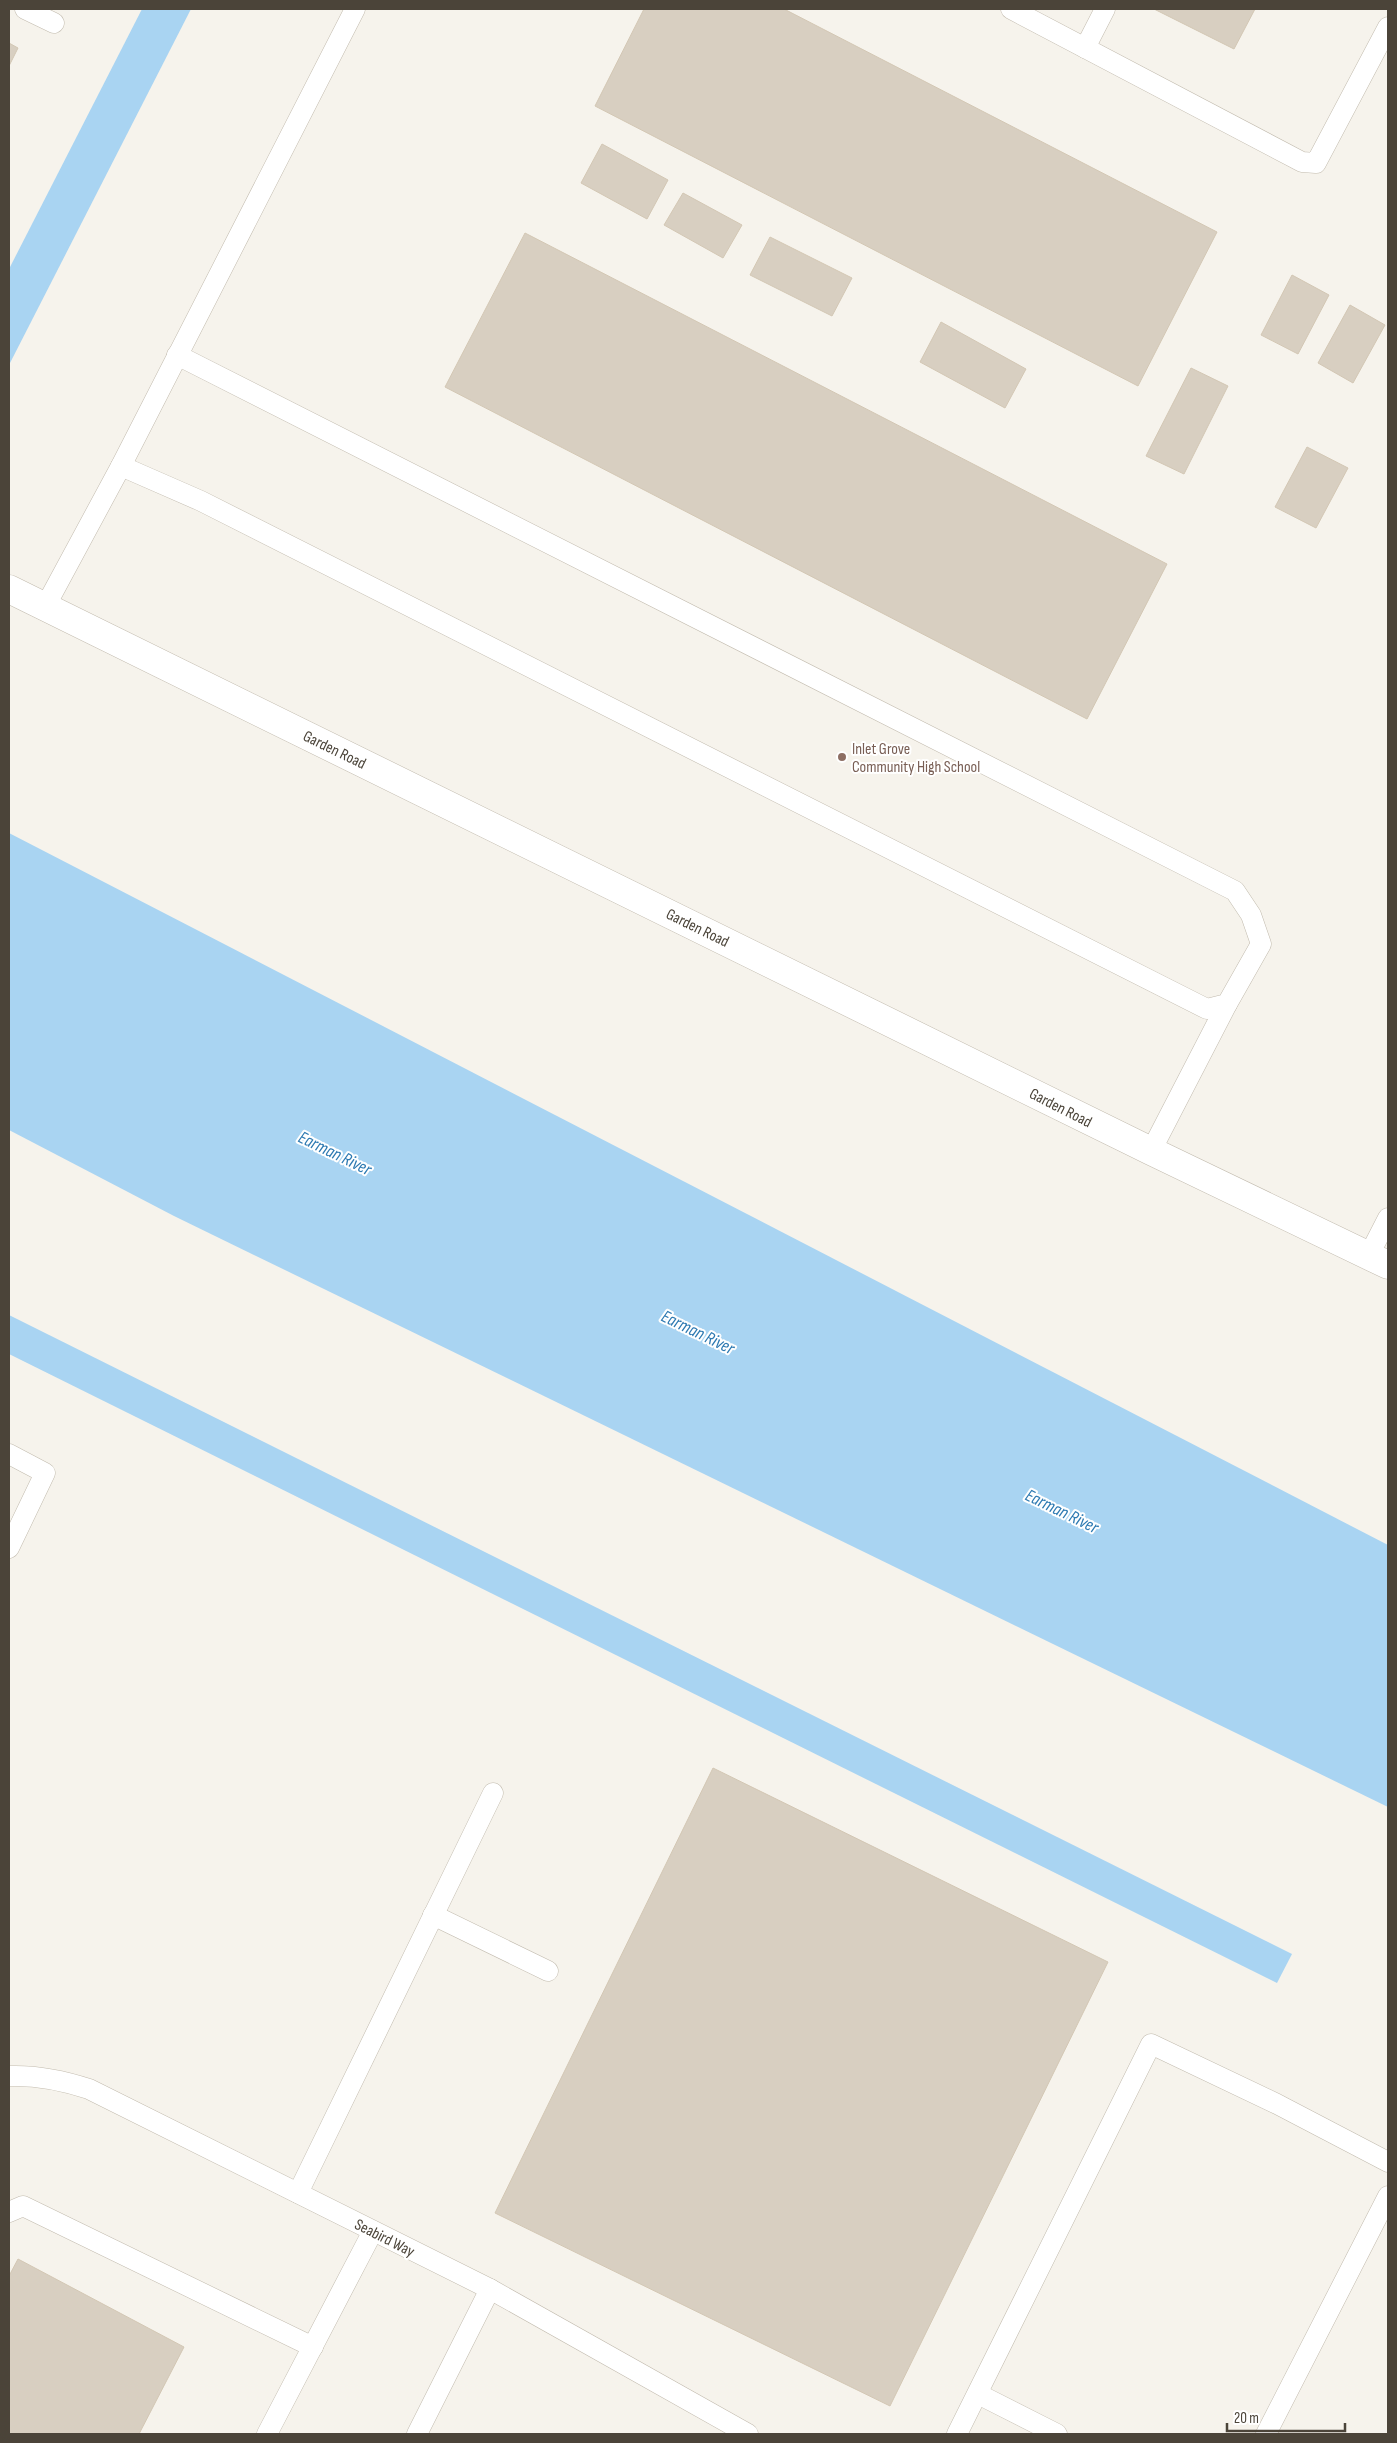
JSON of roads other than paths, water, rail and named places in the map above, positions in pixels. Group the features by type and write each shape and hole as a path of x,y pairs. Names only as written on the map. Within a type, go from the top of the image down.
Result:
{"street":[{"name":"Garden Road","path":"9,589 1151,1151 1379,1260"}],"lane":[{"path":"25,9 54,23"},
{"path":"45,607 121,466 355,9"},
{"path":"1011,9 1302,162 1316,163 1388,26"},
{"path":"1085,48 1105,9"},
{"path":"177,355 1235,891 1251,915 1262,944 1226,1004 1151,1151"},
{"path":"121,466 218,510 1207,1008 1226,1004"},
{"path":"1379,1260 1388,1218"},
{"path":"9,1454 45,1473 9,1548"},
{"path":"298,2193 493,1792"},
{"path":"433,1915 548,1971"},
{"path":"957,2434 1151,2044 1277,2104 1388,2162"},
{"name":"Seabird Way","path":"9,2076 30,2076 59,2080 89,2089 490,2289 748,2434"},
{"path":"1266,2434 1388,2196"},
{"path":"9,2212 23,2206 313,2347"},
{"path":"267,2434 373,2231"},
{"path":"417,2434 490,2289"},
{"path":"978,2394 1057,2434"}],"water":[{"path":"142,9 191,9 9,365 9,269"},
{"name":"Earman River","path":"9,833 1388,1545 1388,1807 174,1216 9,1130"},
{"path":"9,1315 1292,1954 1277,1983 9,1354"}],"place":[{"name":"Inlet Grove Community High School","path":"842,757"}]}
